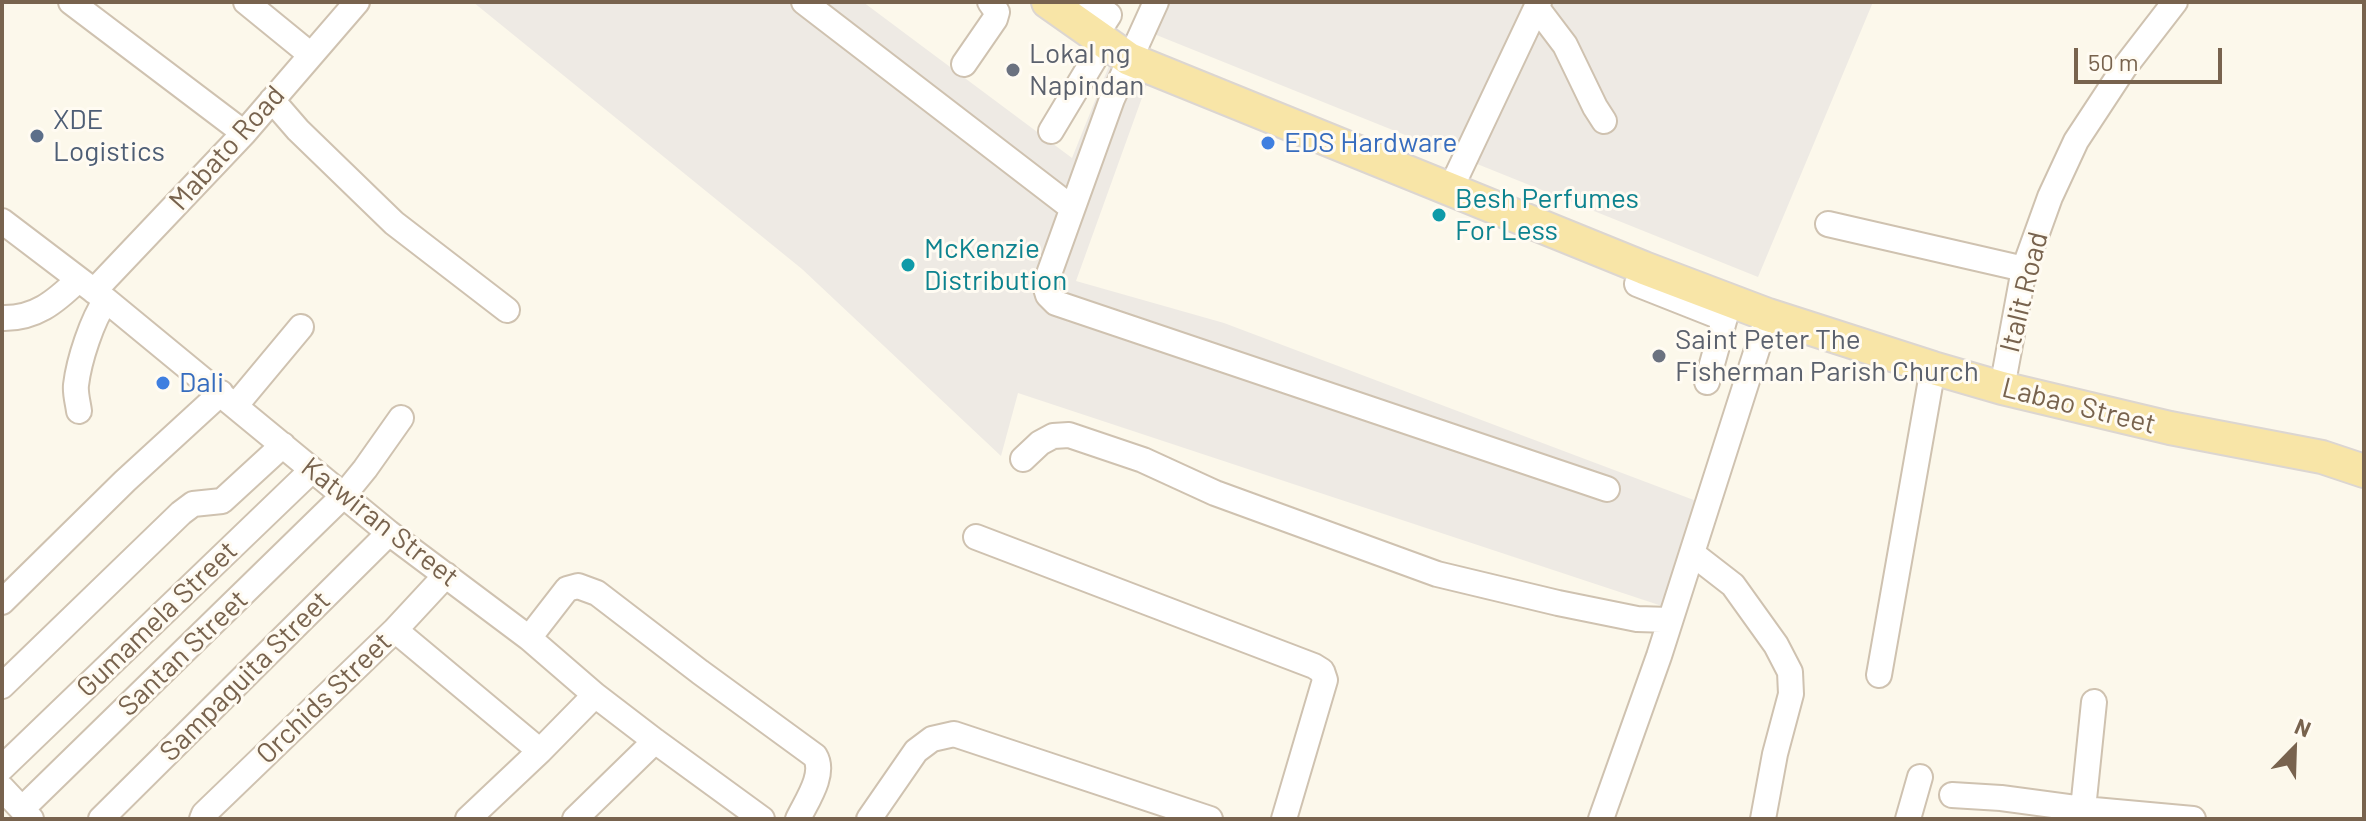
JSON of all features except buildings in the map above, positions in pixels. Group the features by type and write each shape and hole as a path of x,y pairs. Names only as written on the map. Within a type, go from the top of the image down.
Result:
{"main road":[{"name":"Labao Street","path":"1048,2 1110,45 1357,161 1451,188 1637,285 1726,310 1768,315 2002,388 2170,428 2322,457 2364,471"}],"street":[{"path":"71,2 244,133"},
{"path":"246,2 311,55"},
{"name":"Mabato Road","path":"93,290 244,133 357,2"},
{"path":"804,2 1072,208"},
{"path":"964,64 995,19 997,12 990,2"},
{"path":"1091,2 1109,15 1112,99 1045,285 1048,295 1056,303 1607,489"},
{"path":"1051,131 1110,45 1156,2"},
{"name":"Italit Road","path":"2002,388 2024,269 2050,197 2076,141 2124,68 2175,2"},
{"path":"1538,5 1565,45 1604,121"},
{"path":"1451,188 1538,5"},
{"path":"272,100 298,130 394,223 507,310"},
{"name":"Katwiran Street","path":"2,221 93,290 389,533 529,638 595,695 762,819"},
{"path":"1828,224 2024,269"},
{"path":"2,318 36,313 93,290 98,312 76,387 79,411"},
{"path":"1707,382 1726,310"},
{"path":"1601,819 1693,554 1768,315"},
{"path":"2,602 125,481 228,399 301,327"},
{"path":"1879,675 1933,368"},
{"name":"Santan Street","path":"14,806 343,496 401,418"},
{"path":"1023,459 1053,436 1069,435 1143,460 1215,493 1437,574 1574,607 1637,619 1670,620"},
{"path":"2,686 181,513 193,504 222,501 283,445"},
{"name":"Gumamela Street","path":"2,768 312,470"},
{"name":"Sampaguita Street","path":"101,819 389,533"},
{"path":"976,537 1322,671 1325,680 1284,819"},
{"path":"1693,554 1733,585 1776,645 1790,672 1791,694 1775,754 1763,819"},
{"name":"Orchids Street","path":"202,819 395,630 446,575"},
{"path":"529,638 567,589 578,586 597,593 815,756 819,773 798,819"},
{"path":"395,630 540,751"},
{"path":"468,819 595,695"},
{"path":"2083,809 2094,702"},
{"path":"869,819 916,751 932,739 954,734 1210,819"},
{"path":"575,819 655,741"},
{"path":"1908,819 1920,777"},
{"path":"1952,795 2193,819"}],"shaded area":[{"name":"McKenzie Distribution","path":"473,2 863,2 1072,158 1111,61 1148,81 1076,281 1224,323 1699,502 1665,607 1018,393 1001,456 802,269"},
{"path":"1162,2 1873,2 1758,277 1149,32"}],"place":[{"name":"Lokal ng Napindan","path":"1013,70"},
{"name":"XDE Logistics","path":"37,136"},
{"name":"EDS Hardware","path":"1268,143"},
{"name":"Besh Perfumes For Less","path":"1439,215"},
{"name":"McKenzie Distribution","path":"908,265"},
{"name":"Saint Peter The Fisherman Parish Church","path":"1659,356"},
{"name":"Dali","path":"163,383"}]}
